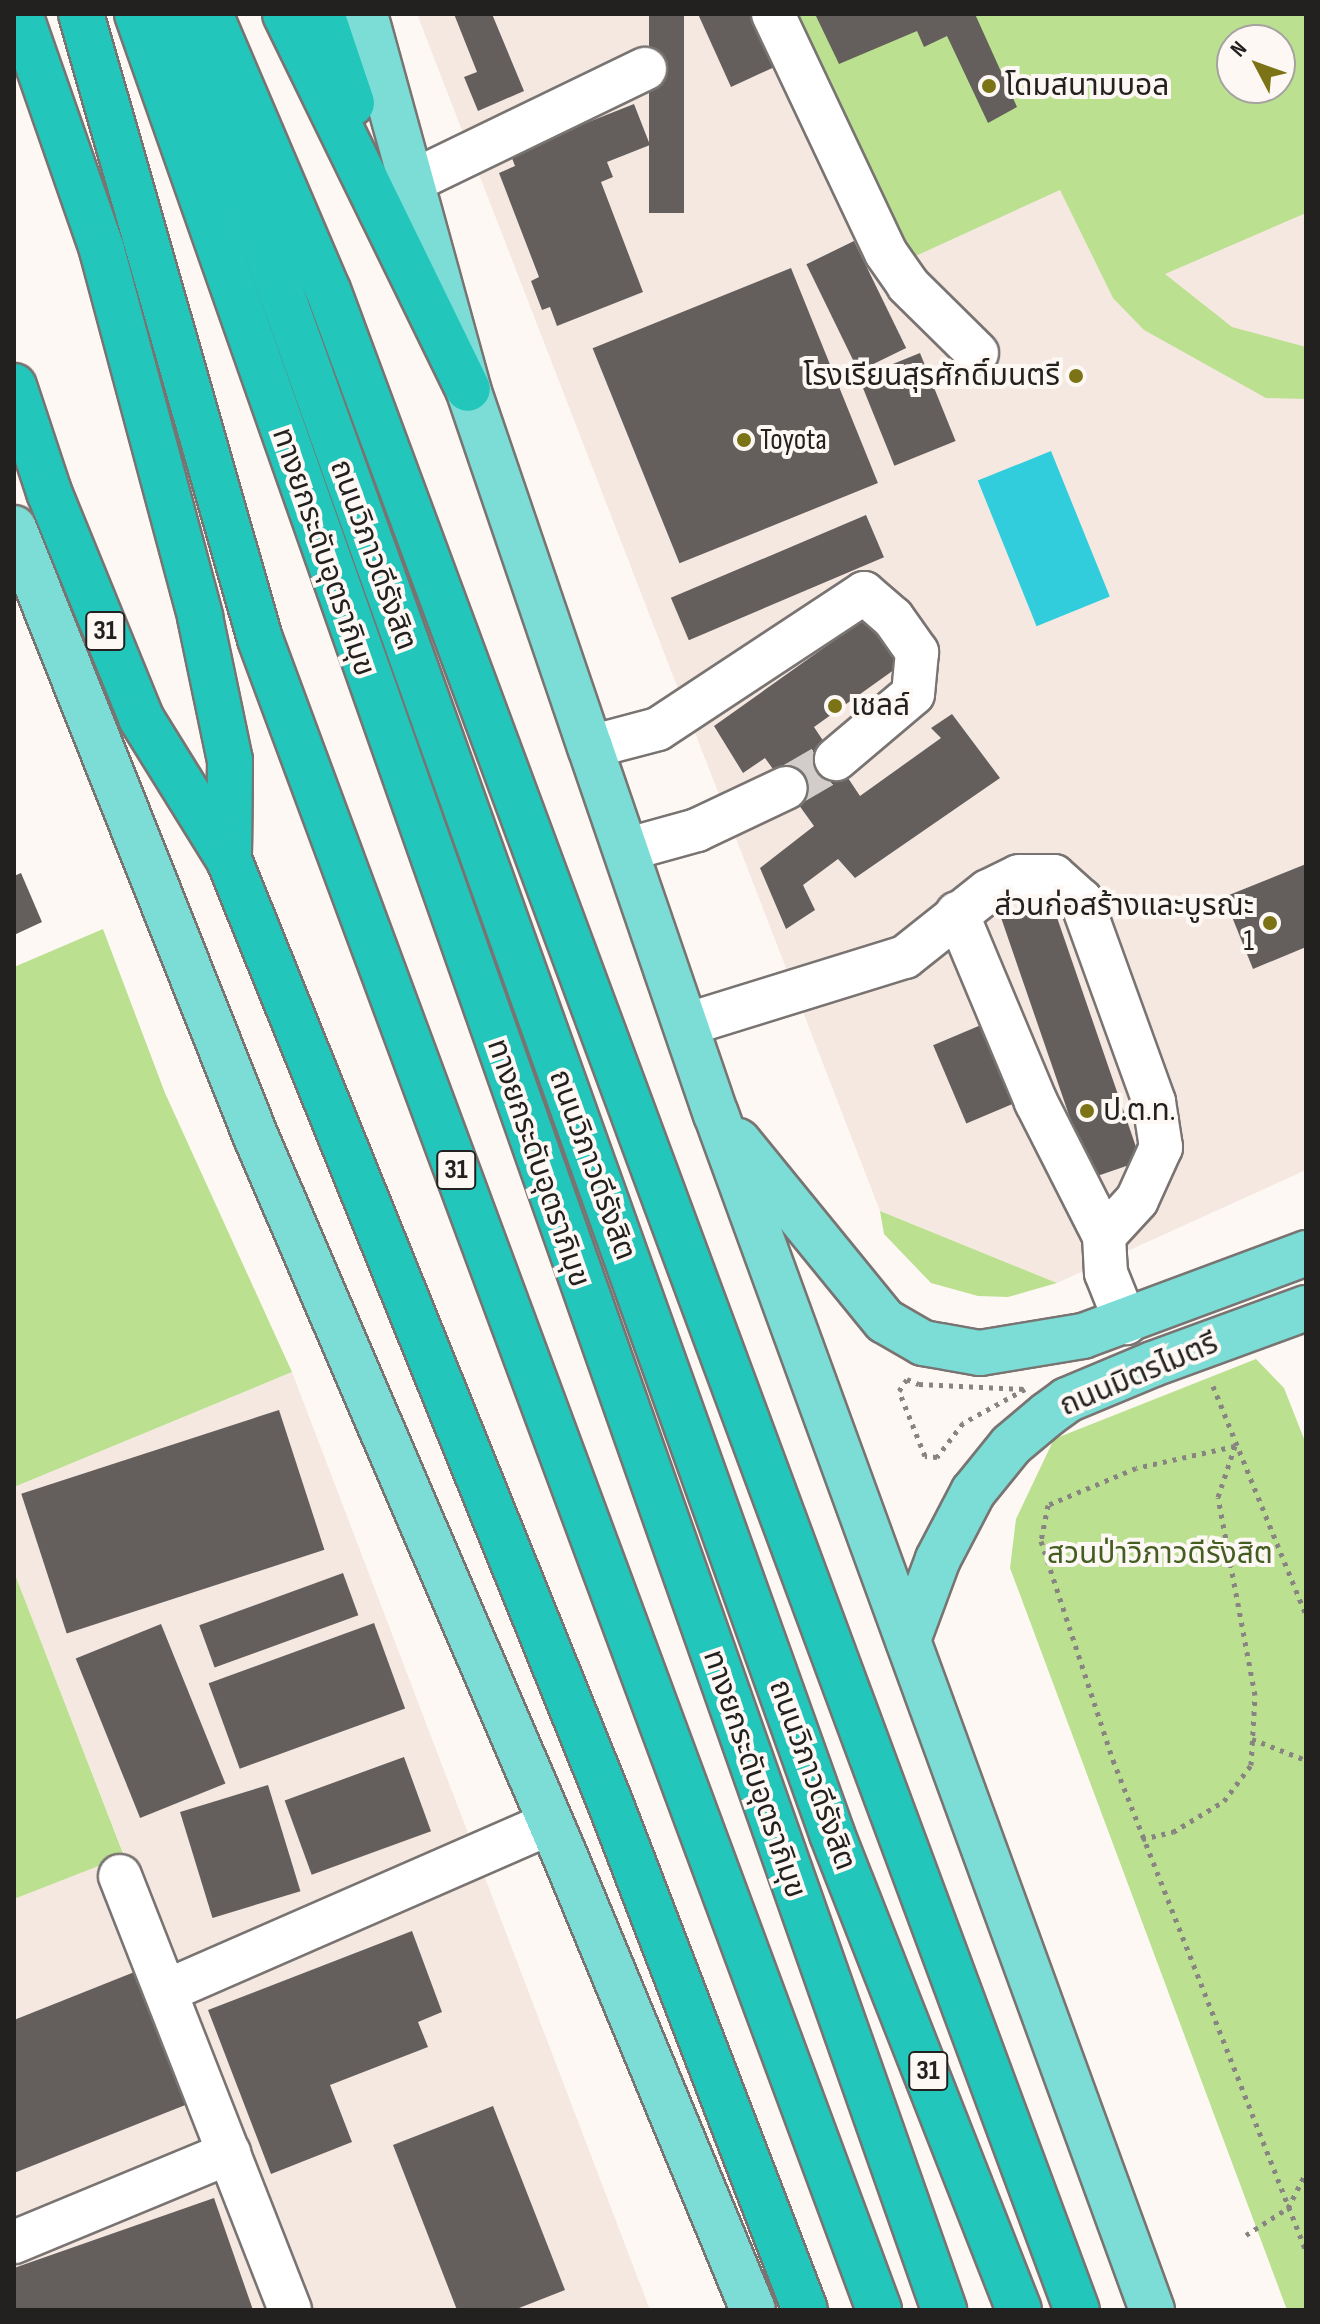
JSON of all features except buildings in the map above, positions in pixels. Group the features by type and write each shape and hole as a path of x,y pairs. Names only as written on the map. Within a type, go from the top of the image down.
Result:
{"highway":[{"path":"20,14 102,250 200,617 230,760 229,860"},
{"name":"31","path":"81,14 260,639 879,2310"},
{"name":"ทางยกระดับอุตราภิมุข","path":"137,14 944,2310"},
{"name":"ถนนวิภาวดีรังสิต","path":"182,14 832,1834 1019,2310"},
{"path":"210,14 328,290 1077,2310"},
{"path":"285,14 360,176 398,239 468,389"},
{"path":"322,14 398,239"},
{"name":"31","path":"14,386 49,492 141,718 229,860 603,1785 805,2310"}],"main road":[{"path":"365,14 468,389 625,850 716,1114 1152,2310"},
{"name":"31","path":"14,528 256,1137 551,1823 752,2310"},
{"path":"716,1114 885,1321 923,1343 980,1353 1083,1336 1126,1323 1296,1258 1305,1311"},
{"name":"ถนนมิตรไมตรี","path":"908,1640 938,1559 973,1492 1011,1445 1067,1400 1305,1311"}],"lane":[{"path":"773,14 886,253 908,285 977,353"},
{"path":"411,182 645,69"},
{"path":"590,747 658,729 864,593 893,618 917,652 913,694 836,759"},
{"path":"625,850 697,830 786,788"},
{"path":"685,1025 905,957 957,913 1019,876 1054,876 1081,900 1154,1102 1161,1147 1137,1200 1104,1236"},
{"path":"957,913 1041,1114 1104,1236 1106,1273 1126,1323"},
{"path":"166,1991 551,1823"},
{"path":"120,1876 290,2310"},
{"path":"14,2242 229,2153"}],"path":[{"path":"1210,1377 1235,1446 1306,1615"},
{"path":"907,1379 1025,1389 963,1423 937,1457 920,1451 899,1391 907,1379"},
{"path":"1142,1839 1173,1832 1224,1801 1251,1765 1255,1695 1218,1497 1235,1446"},
{"path":"1235,1446 1136,1468 1048,1505 1041,1541 1142,1839 1306,2251"},
{"path":"1252,1739 1306,1760"},
{"path":"1246,2235 1288,2208 1306,2173"}],"shaded area":[{"path":"417,14 1306,14 1306,1170 1057,1283 880,1211"},
{"path":"292,1372 650,2310 14,2310 14,1899 124,1855 14,1572 14,1487"}],"green space":[{"path":"792,14 1306,14 1306,213 1165,274 1232,327 1306,347 1306,399 1266,398 1144,330 1113,298 1060,190 909,259"},
{"path":"103,929 165,1093 292,1372 14,1487 14,967"},
{"path":"880,1211 1057,1283 1008,1297 978,1296 931,1283 884,1234"},
{"name":"สวนป่าวิภาวดีรังสิต","path":"1256,1359 1284,1388 1306,1444 1306,2310 1287,2310 1010,1568 1016,1519 1054,1439"},
{"path":"14,1572 124,1856 14,1899"}],"water":[{"path":"1051,451 1110,597 1037,626 978,481"}],"tunnel":[{"path":"786,788 836,759"}],"place":[{"name":"โดมสนามบอล","path":"989,86"},
{"name":"โรงเรียนสุรศักดิ์มนตรี","path":"1076,376"},
{"name":"Toyota","path":"744,440"},
{"name":"เชลล์","path":"835,706"},
{"name":"ส่วนก่อสร้างและบูรณะ 1","path":"1270,923"},
{"name":"ป.ต.ท.","path":"1087,1111"}]}
